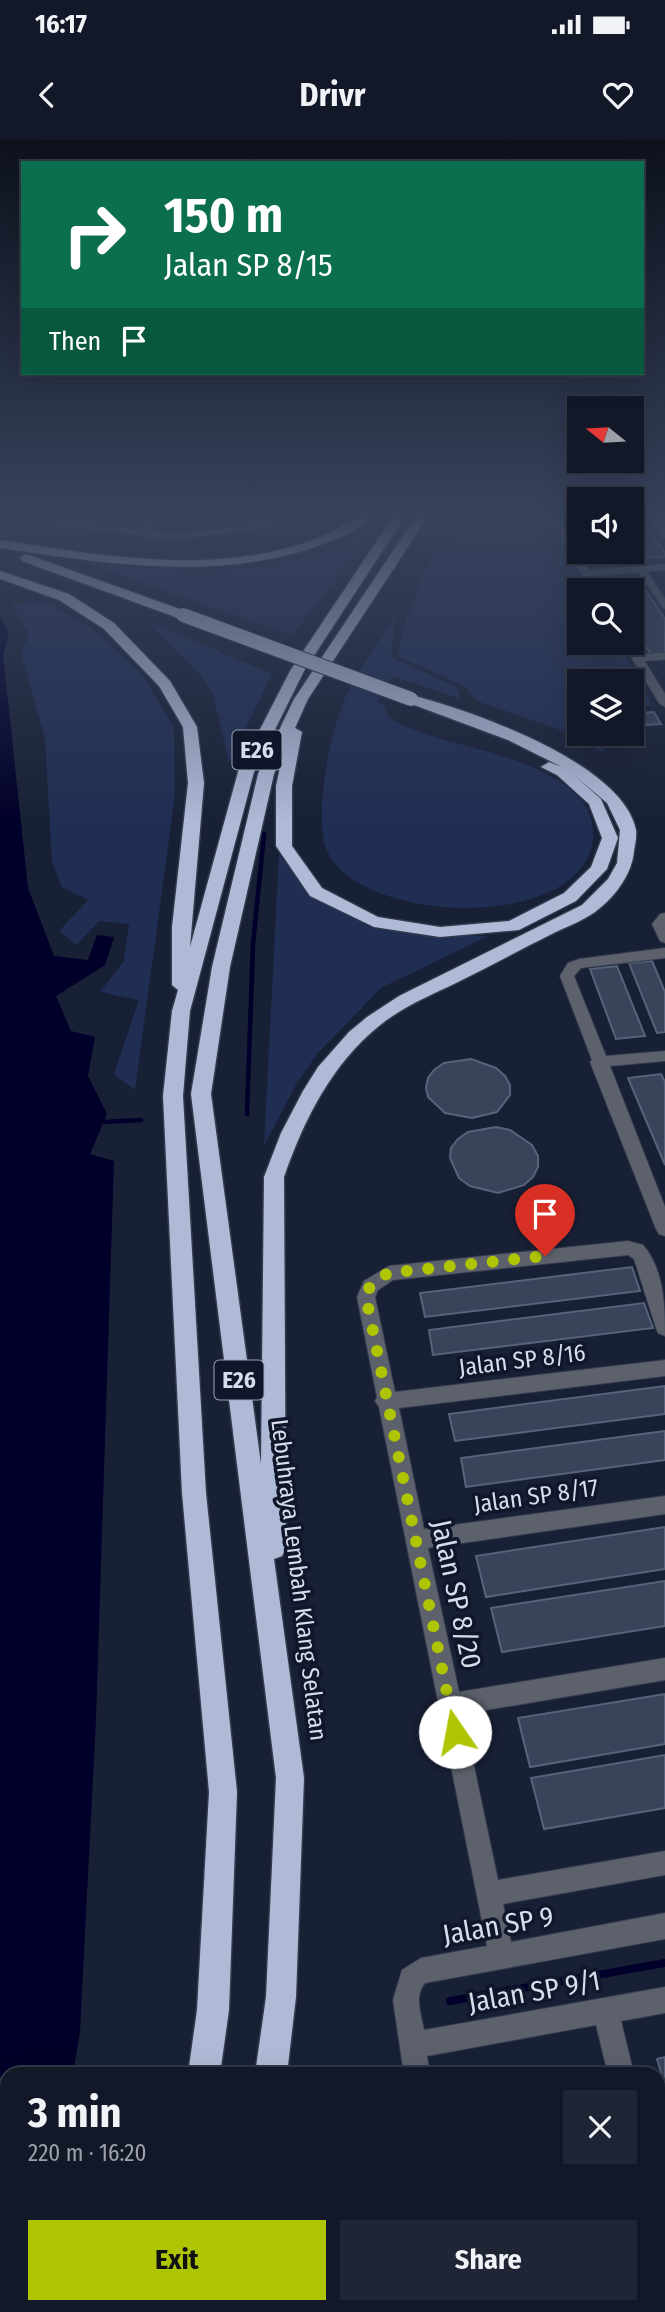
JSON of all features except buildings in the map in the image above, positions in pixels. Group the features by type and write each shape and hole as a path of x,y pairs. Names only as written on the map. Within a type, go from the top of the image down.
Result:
{"highway":[{"path":"99,619 109,626 165,684 190,727 196,783 181,927 181,1011"},
{"path":"180,619 406,703 525,742 573,764 605,789 625,824 628,842 625,863 605,893 588,909 415,995 373,1021 338,1055 310,1095 285,1142 274,1177 272,1630"},
{"name":"E26","path":"205,2067 213,2010 223,1792 194,1493 173,1096 181,1011 246,772 297,671 331,619"},
{"name":"Lebuhraya Lembah Klang Selatan","path":"272,2067 281,1997 290,1778 201,1094 221,967 266,774 301,699 354,619"},
{"path":"301,699 284,786 284,846 316,892 374,922 440,932 513,926 570,897 599,869 610,838 596,802 562,772 406,703"}],"street":[{"path":"634,655 665,703"},
{"path":"662,919 665,938"},
{"path":"665,953 579,964 568,972 568,984 665,1229"},
{"path":"598,1062 665,1056"},
{"name":"Jalan SP 8/20","path":"502,1956 366,1297 370,1286 388,1273 633,1249 642,1256 665,1328"},
{"name":"Jalan SP 8/16","path":"386,1401 665,1368"},
{"name":"Jalan SP 8/17","path":"415,1540 665,1505"},
{"path":"450,1705 665,1669"},
{"path":"489,1894 665,1863"},
{"name":"Jalan SP 9","path":"413,2045 406,2000 407,1988 413,1975 665,1926"},
{"name":"Jalan SP 9/1","path":"413,2045 665,2000"},
{"path":"606,2011 619,2067"},
{"path":"413,2045 416,2067"}],"lane":[{"path":"636,658 665,656"}],"shaded area":[{"path":"2,619 9,634 3,654 28,888 54,956 88,960 97,935 114,937 105,965 56,996 71,1031 95,1037 88,1076 107,1114 90,1154 114,1161 96,1719 80,2031 74,2067 0,2067"},
{"path":"20,619 76,619 91,628 143,675 174,728 175,795 135,1090 114,1074 139,1000 100,992 124,961 129,924 99,921 76,945 59,931 88,900 62,887 52,862 45,739 21,652 29,635"},
{"path":"247,619 304,619 292,635"},
{"path":"395,619 391,657 456,687 461,699 392,676 378,702 385,706 387,714 393,720 415,730 542,771 581,800 592,823 593,839 580,869 552,891 514,903 470,908 425,905 383,894 349,877 328,853 324,839 322,799 339,713 368,657"},
{"path":"406,619 567,619 567,655 625,655 633,669 567,669 567,733 477,701 464,686 398,656"},
{"path":"147,621 272,674 229,763 213,694 200,674"},
{"path":"644,690 652,705 644,706"},
{"path":"592,746 607,746 602,752"},
{"path":"279,854 308,893 370,927 439,936 488,936 381,988 318,1053 298,1081 264,1146"}],"waterway":[{"path":"247,1114 253,944 264,834"},
{"path":"104,1122 141,1120"},
{"path":"450,2001 665,1963"}],"route":[{"path":"455,1732 366,1297 370,1286 388,1273 545,1256"}]}
